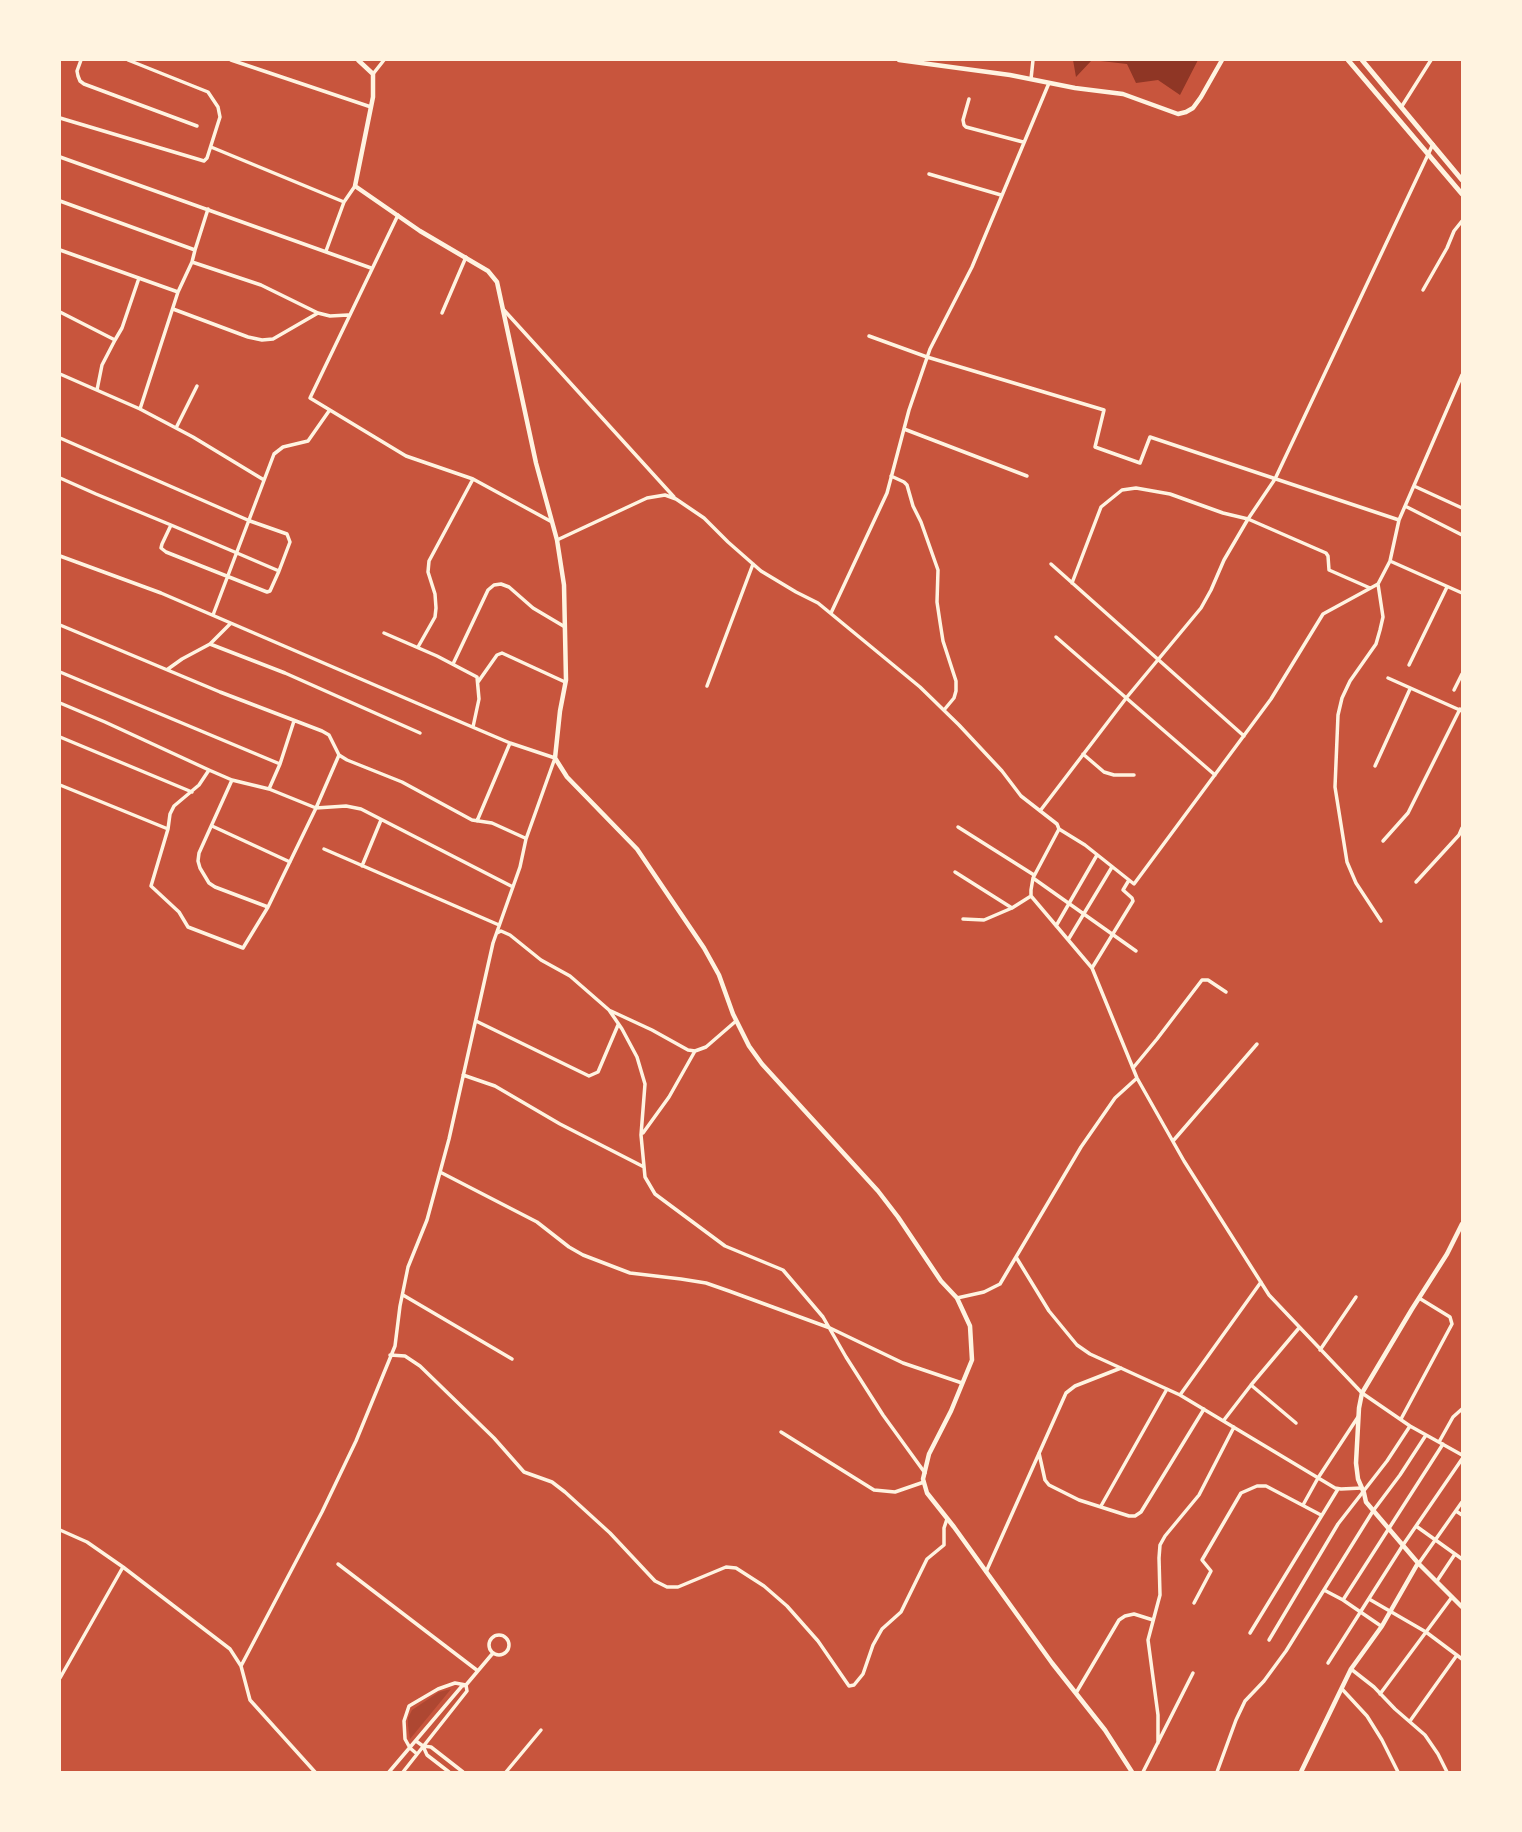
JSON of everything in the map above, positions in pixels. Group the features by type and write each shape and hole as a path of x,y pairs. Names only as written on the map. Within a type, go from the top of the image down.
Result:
{"highway":[{"path":"1348,60 1462,194"},
{"path":"1362,60 1462,180"}],"street":[{"path":"81,60 77,71 80,81 197,126"},
{"path":"60,118 204,161 220,117 218,107 208,92 128,60"},
{"path":"231,60 242,61 371,107"},
{"path":"358,60 373,74"},
{"path":"326,251 344,202 355,186 371,107 373,74 384,60"},
{"path":"899,60 1123,94 1178,114 1193,108 1222,60"},
{"path":"1031,79 1033,60"},
{"path":"1402,106 1431,60"},
{"path":"830,614 887,493 927,357 972,267 1049,83"},
{"path":"969,99 963,120 967,127 1024,143"},
{"path":"1040,811 1127,697 1200,608 1211,590 1224,560 1275,479 1433,144"},
{"path":"211,147 344,202"},
{"path":"60,157 371,269"},
{"path":"929,174 1002,195"},
{"path":"241,1666 316,1524 356,1441 395,1346 408,1268 440,1172 499,925 555,758 565,682 564,584 557,540 536,463 497,282 488,271 420,231 355,186"},
{"path":"60,201 195,250"},
{"path":"140,410 208,209"},
{"path":"398,215 310,395 312,401 406,456 472,479 552,523"},
{"path":"1423,290 1462,221"},
{"path":"60,250 178,292"},
{"path":"442,313 466,257"},
{"path":"192,261 261,285 318,313 330,316 348,315"},
{"path":"97,390 102,365 122,328 139,278"},
{"path":"502,308 676,499 704,518 761,571 818,603 920,687 1002,771 1021,796 1057,824 1059,829 1085,845 1134,884 1271,699 1323,614 1378,583 1390,561 1399,520 1462,375"},
{"path":"173,309 262,340 273,339 318,313"},
{"path":"60,312 115,340"},
{"path":"869,336 927,357 1104,410 1095,447 1140,463 1150,437 1399,520"},
{"path":"60,374 176,428 264,480"},
{"path":"176,428 197,386"},
{"path":"213,615 271,460 283,447 308,441 329,411"},
{"path":"904,429 1027,476"},
{"path":"60,438 250,521 287,534 290,542 270,591 267,592 166,552 162,544 171,525"},
{"path":"891,476 907,485 939,570 937,601 940,622 956,681 954,698 944,710"},
{"path":"60,478 279,571"},
{"path":"418,647 435,617 435,594 428,572 429,561 472,479"},
{"path":"1414,486 1462,508"},
{"path":"1072,583 1101,507 1122,490 1136,488 1161,492 1248,519 1326,553 1329,570 1370,588"},
{"path":"557,540 647,498 665,495 676,499"},
{"path":"1405,506 1462,535"},
{"path":"60,556 161,593 510,743 555,758 567,777 637,849 704,948 719,975 736,1021 749,1046 762,1064 878,1191 957,1298 970,1326 972,1360 929,1454 923,1479 927,1493 1105,1730 1132,1773"},
{"path":"1390,561 1462,593"},
{"path":"706,687 753,564"},
{"path":"1051,564 1244,736"},
{"path":"1378,583 1383,617 1376,644 1350,681 1338,715 1335,787 1347,862 1356,883 1381,920"},
{"path":"453,664 488,590 494,585 509,587 533,608 565,627"},
{"path":"1409,665 1447,587"},
{"path":"167,669 210,644 231,623"},
{"path":"60,625 329,735 339,755 402,782 472,820 492,823 526,838"},
{"path":"384,633 477,677 478,707 473,727"},
{"path":"1056,637 1215,775"},
{"path":"210,644 285,673 420,733"},
{"path":"478,682 497,655 502,653 565,682"},
{"path":"60,672 280,764"},
{"path":"1454,690 1462,674"},
{"path":"1383,841 1408,813 1461,710 1388,678"},
{"path":"1375,766 1410,689"},
{"path":"60,703 232,780 269,789 316,808 354,807 513,887"},
{"path":"269,789 294,721"},
{"path":"60,737 192,792"},
{"path":"477,821 510,743"},
{"path":"1083,754 1104,772 1134,775"},
{"path":"209,771 192,792 174,806 151,886 179,912 188,927 243,948 268,907 339,755"},
{"path":"232,780 199,853 198,861 205,878 215,887 268,907"},
{"path":"60,785 168,829"},
{"path":"362,866 381,820"},
{"path":"212,826 290,862"},
{"path":"958,827 1136,951"},
{"path":"1416,882 1459,835 1462,828"},
{"path":"1059,829 1033,877 1031,896 1092,968 1137,1078 1269,1295 1362,1393 1462,1457 1328,1663"},
{"path":"324,849 499,925"},
{"path":"1056,926 1097,855"},
{"path":"1068,940 1112,867"},
{"path":"955,872 1012,908"},
{"path":"1092,968 1133,901 1123,890 1129,880"},
{"path":"963,919 985,919 1012,908 1031,896"},
{"path":"497,933 501,930 510,935 541,960 570,976 609,1010 637,1057 645,1084 641,1135 645,1177 655,1194 725,1246 783,1270 823,1317 883,1415 925,1473"},
{"path":"1133,1068 1202,981 1208,980 1226,992"},
{"path":"609,1010 688,1050 695,1051 706,1047 736,1021"},
{"path":"476,1021 589,1076 598,1072 619,1024"},
{"path":"1173,1141 1257,1044"},
{"path":"641,1135 669,1097 695,1051"},
{"path":"463,1075 495,1086 560,1124 645,1167"},
{"path":"957,1298 984,1292 1000,1284 1081,1147 1115,1098 1137,1078"},
{"path":"440,1172 537,1222 583,1255 630,1273 706,1283 830,1328 903,1363 962,1384"},
{"path":"1461,1605 1418,1563 1366,1502 1357,1479 1356,1463 1362,1393 1447,1254 1462,1224"},
{"path":"1016,1257 1049,1311 1077,1345 1090,1354 1180,1395 1338,1489 1363,1491"},
{"path":"1180,1395 1261,1282"},
{"path":"403,1295 512,1359"},
{"path":"1320,1350 1356,1297"},
{"path":"1400,1419 1452,1324 1450,1317 1419,1298"},
{"path":"1224,1420 1300,1328"},
{"path":"390,1355 405,1356 420,1366 524,1472 552,1482 565,1492 610,1533 655,1581 667,1587 678,1587 726,1567 736,1568 764,1586 787,1606 818,1641 849,1686 855,1685 863,1674 873,1645 882,1629 901,1612 927,1559 944,1545 947,1519"},
{"path":"986,1572 1066,1392 1121,1367"},
{"path":"1251,1385 1296,1423"},
{"path":"1101,1507 1167,1389"},
{"path":"1039,1451 1045,1479 1049,1485 1079,1500 1135,1516 1141,1512 1204,1409"},
{"path":"1343,1600 1441,1443 1453,1417 1462,1409"},
{"path":"1303,1506 1359,1415"},
{"path":"1269,1640 1338,1524 1387,1461 1410,1426"},
{"path":"1158,1744 1158,1715 1148,1640 1160,1595 1160,1545 1199,1495 1234,1427"},
{"path":"780,1432 874,1490 895,1492 924,1482"},
{"path":"1217,1773 1245,1701 1264,1681 1373,1511 1401,1475 1426,1435"},
{"path":"1194,1603 1211,1571 1202,1560 1241,1493 1257,1486 1266,1486 1321,1515"},
{"path":"1250,1633 1338,1489"},
{"path":"1301,1773 1351,1669 1382,1626 1418,1563 1462,1502"},
{"path":"1456,1511 1462,1516"},
{"path":"1416,1526 1462,1559"},
{"path":"60,1530 87,1542 123,1567 230,1649 241,1666 250,1700 316,1773"},
{"path":"1437,1581 1455,1553"},
{"path":"338,1564 478,1671"},
{"path":"60,1678 123,1567"},
{"path":"1324,1590 1382,1626"},
{"path":"1380,1694 1453,1597"},
{"path":"1461,1605 1462,1598"},
{"path":"1368,1600 1426,1632 1462,1659"},
{"path":"1076,1693 1119,1620 1134,1615 1153,1620"},
{"path":"502,1636 508,1639 510,1646 507,1652 501,1656 493,1653 489,1646 493,1637 502,1636"},
{"path":"389,1773 493,1653"},
{"path":"1410,1721 1457,1655"},
{"path":"1351,1669 1425,1735 1447,1773"},
{"path":"1143,1773 1193,1673"},
{"path":"417,1755 405,1739 404,1721 409,1706 438,1689 455,1683 466,1685"},
{"path":"402,1773 467,1691 466,1685"},
{"path":"1342,1689 1367,1716 1398,1773"},
{"path":"506,1773 541,1730"},
{"path":"416,1741 431,1747 463,1773"},
{"path":"423,1746 427,1755 449,1773"}],"shaded area":[{"path":"1073,60 1092,60 1076,77"},
{"path":"1092,60 1198,60 1180,95 1158,80 1136,83 1127,64"},
{"path":"451,1689 410,1739 408,1718 412,1710 439,1692"}]}
